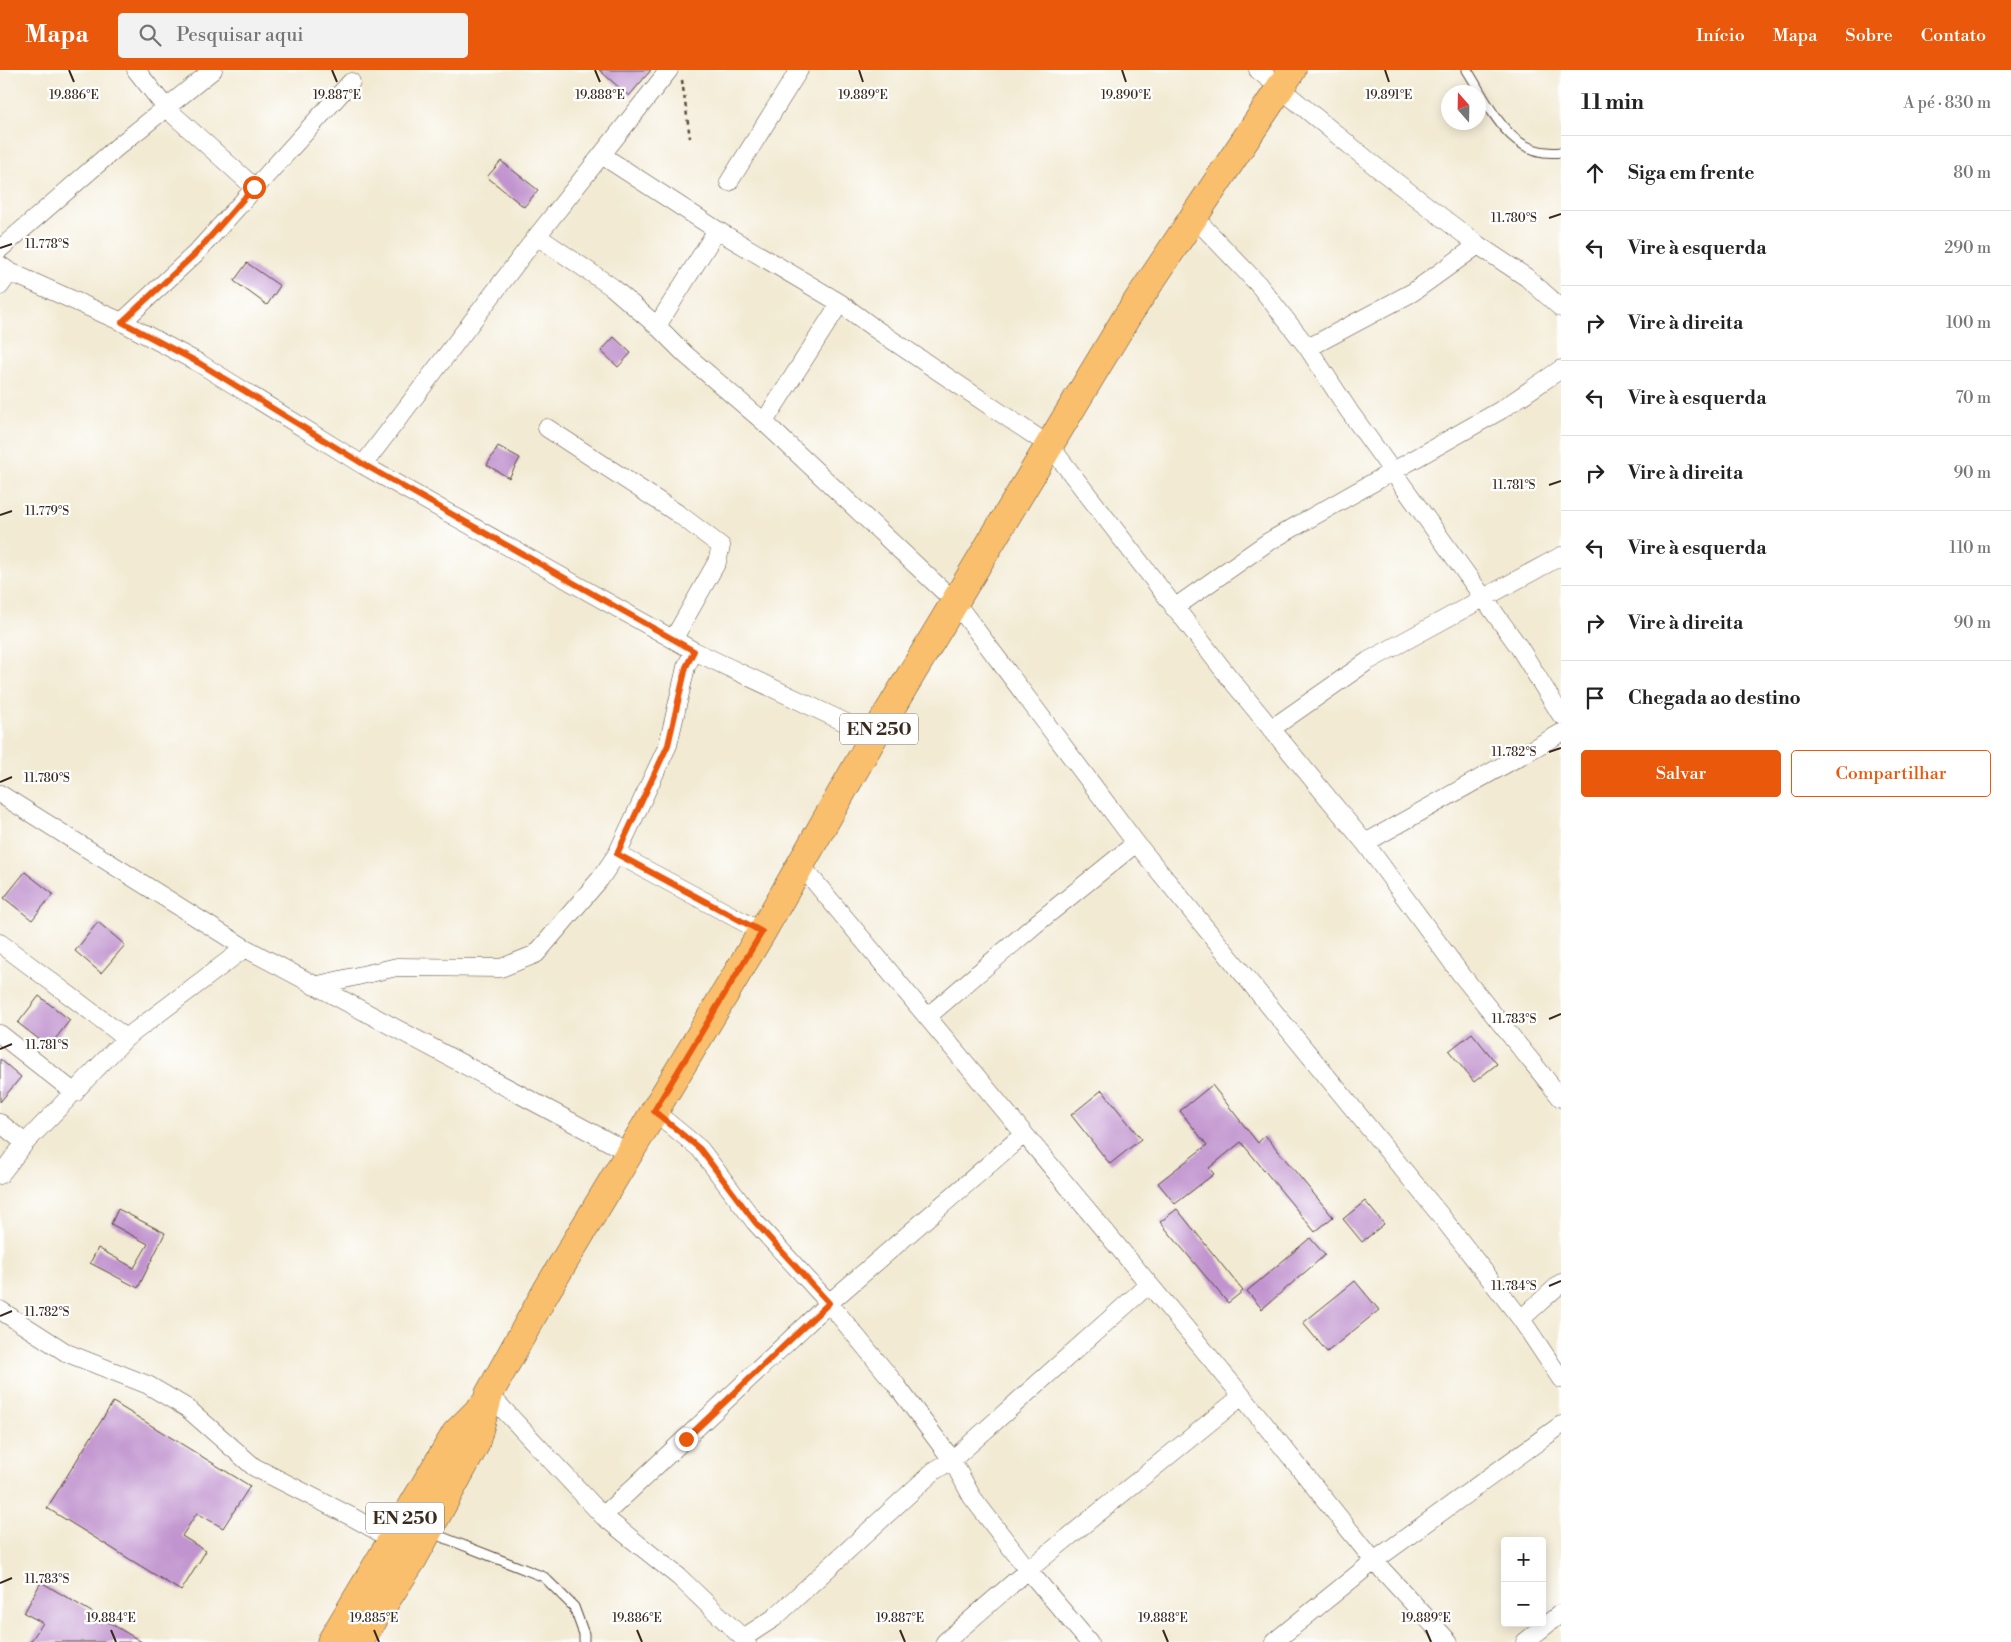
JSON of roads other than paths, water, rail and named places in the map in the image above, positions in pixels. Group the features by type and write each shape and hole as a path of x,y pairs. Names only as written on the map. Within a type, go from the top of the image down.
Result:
{"main road":[{"name":"EN 250","path":"362,1625 410,1530 475,1444 488,1398 547,1290 628,1152 762,932 874,736 1108,348 1193,216 1285,79"},
{"name":"EN 250","path":"330,1642 362,1625 413,1559 410,1530"}],"street":[{"path":"136,70 166,108 254,187"},
{"path":"0,249 116,148 213,70"},
{"path":"729,182 799,70"},
{"path":"1258,70 1285,79 1375,166 1478,245 1526,278 1561,308"},
{"path":"363,464 537,236 603,156 675,75"},
{"path":"122,322 196,253 351,82"},
{"path":"603,156 717,230 840,303 874,328 1050,446 1174,608 1365,843 1460,973 1561,1098"},
{"path":"1193,216 1258,284 1308,348 1393,472 1519,647 1561,715"},
{"path":"657,326 717,230"},
{"path":"537,236 612,287 657,326 686,355 764,422 955,602 1136,843 1318,1063 1521,1320 1561,1379"},
{"path":"1308,348 1413,292 1478,245"},
{"path":"3,275 122,322 199,363 363,464 694,651 874,736"},
{"path":"764,422 840,303"},
{"path":"1174,608 1268,542 1501,410 1561,369"},
{"path":"547,428 680,515 721,546 717,562 674,638"},
{"path":"1271,729 1368,661 1561,556"},
{"path":"314,986 397,967 501,968 536,954 600,879 617,854 668,745 686,667 694,651"},
{"path":"1365,843 1561,733"},
{"path":"0,794 245,948 628,1152"},
{"path":"927,1016 1037,923 1136,843"},
{"path":"617,854 762,932"},
{"path":"800,864 1242,1396 1374,1561 1449,1642"},
{"path":"0,943 126,1038"},
{"path":"0,1175 25,1143 126,1038 245,948"},
{"path":"0,1034 75,1093"},
{"path":"654,1111 700,1149 755,1222 829,1303 897,1386 952,1460 972,1497 1028,1570 1089,1642"},
{"path":"0,1123 25,1143"},
{"path":"603,1516 829,1303 1024,1134"},
{"path":"1521,1320 1561,1283"},
{"path":"488,1398 603,1516 679,1577 745,1640 774,1618 934,1471 952,1460 1148,1285"},
{"path":"0,1310 67,1353 148,1385 188,1408 254,1468 354,1518 410,1530"},
{"path":"945,1642 1028,1570 1242,1396"},
{"path":"1274,1642 1374,1561 1561,1425"},
{"path":"1525,1642 1561,1613"}],"lane":[{"path":"1466,70 1510,137 1541,153 1561,152"},
{"path":"410,1530 544,1577 574,1608 584,1634 584,1642"}]}
